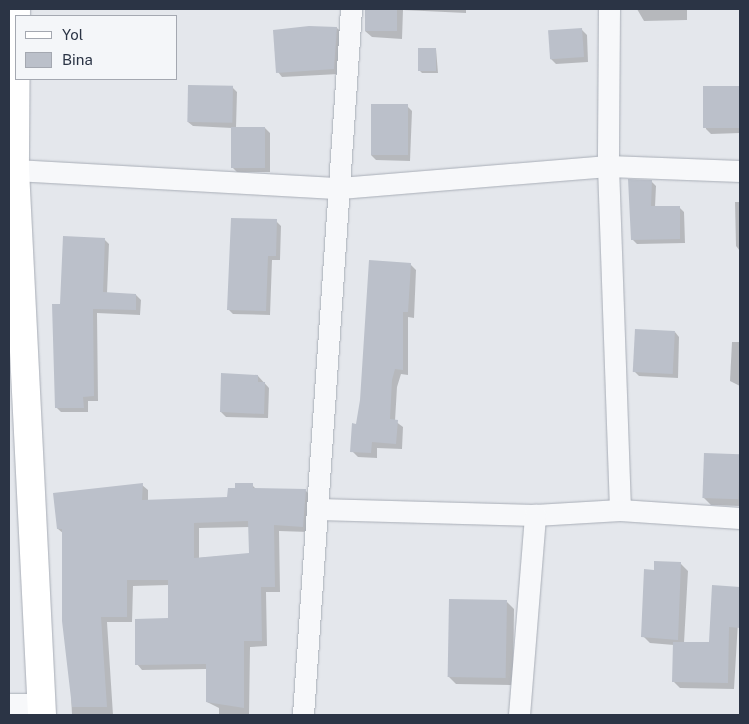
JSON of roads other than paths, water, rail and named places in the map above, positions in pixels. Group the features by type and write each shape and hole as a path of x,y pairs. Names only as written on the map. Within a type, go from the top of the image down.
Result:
{"street":[{"path":"303,715 351,9"},
{"path":"609,9 608,166 620,510"},
{"path":"9,704 42,710 15,170 16,80"},
{"path":"15,170 340,188 608,166 740,171"},
{"path":"318,509 535,515 620,510 740,518"},
{"path":"519,715 535,515"}]}
